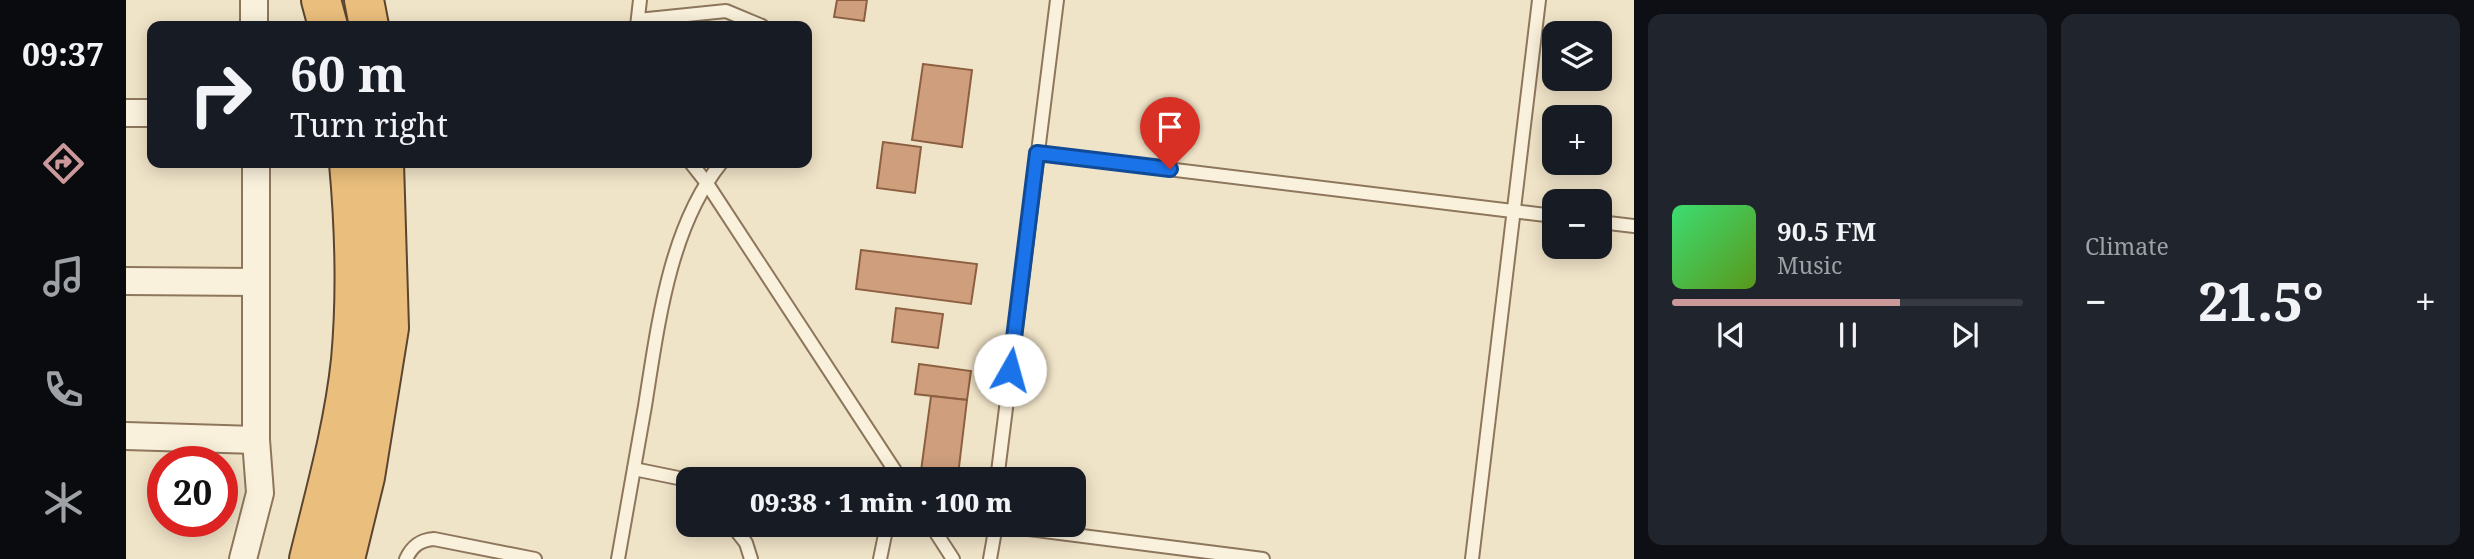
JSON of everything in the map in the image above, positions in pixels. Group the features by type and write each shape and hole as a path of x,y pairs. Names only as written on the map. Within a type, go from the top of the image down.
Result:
{"highway":[{"path":"321,0 327,21"},
{"path":"364,0 368,21"},
{"path":"309,559 332,466 351,362 356,275 349,168"},
{"path":"345,559 365,477 389,328 384,168"}],"street":[{"path":"254,0 254,21"},
{"path":"126,113 147,113"},
{"path":"243,559 260,493 256,440 256,168"},
{"path":"126,281 256,282"},
{"path":"126,436 256,440"}],"lane":[{"path":"637,21 640,0"},
{"path":"998,467 1056,0"},
{"path":"1472,559 1539,0"},
{"path":"652,21 726,11 750,21"},
{"path":"1037,153 1542,214"},
{"path":"695,168 891,467"},
{"path":"618,559 660,317 692,210 706,182 717,168"},
{"path":"1612,223 1634,226"},
{"path":"634,469 676,478"},
{"path":"1086,536 1264,559"},
{"path":"741,537 751,559"},
{"path":"880,559 885,537"},
{"path":"939,537 953,559"},
{"path":"990,559 994,537"},
{"path":"406,559 414,547 426,540 479,554 534,559"}],"building":[{"path":"837,0 867,0 864,21 834,17"},
{"path":"923,64 972,70 962,147 912,140"},
{"path":"883,142 921,147 915,193 877,188"},
{"path":"861,250 977,264 971,304 856,289"},
{"path":"896,308 943,314 938,348 892,342"},
{"path":"919,364 971,371 967,400 915,394"},
{"path":"931,396 967,400 959,467 922,467"}],"route":[{"path":"1010,370 1037,153 1170,169"}]}
